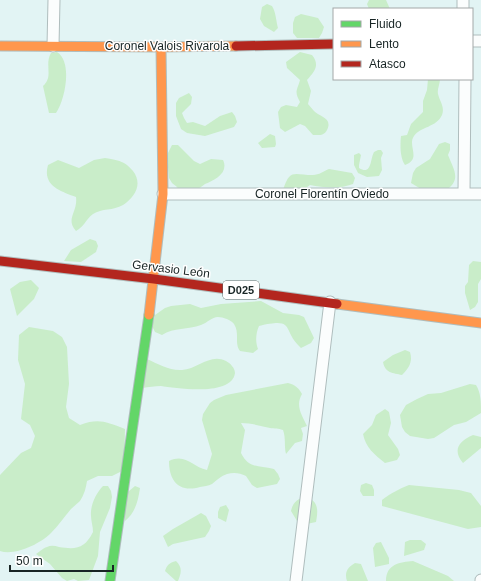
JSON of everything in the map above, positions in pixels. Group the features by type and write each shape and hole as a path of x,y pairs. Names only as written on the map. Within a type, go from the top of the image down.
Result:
{"street":[{"path":"52,46 54,0"},
{"name":"Coronel Valois Rivarola","path":"0,46 161,47 333,44"},
{"path":"110,581 154,279 163,194 161,47"},
{"path":"464,80 464,193"},
{"name":"Coronel Florentín Oviedo","path":"163,194 481,194"},
{"name":"Gervasio León","path":"0,261 154,279 481,323"},
{"path":"296,581 330,302"}],"green space":[{"path":"369,0 386,0 390,8 369,8 367,4"},
{"path":"267,4 272,6 275,14 278,28 274,32 264,26 260,19 262,7"},
{"path":"301,14 318,18 324,27 319,38 297,38 293,33 293,23 295,17"},
{"path":"57,52 62,57 65,64 66,81 62,99 56,113 49,113 43,86 49,74 49,57 51,53"},
{"path":"300,52 312,55 316,62 316,68 307,80 311,91 308,104 314,111 327,120 327,130 321,135 313,135 305,126 300,124 285,132 280,128 278,112 281,107 286,105 297,107 300,102 297,89 300,80 287,68 286,62"},
{"path":"428,80 440,80 438,92 443,107 443,112 440,119 433,125 420,131 414,136 412,140 413,159 405,165 401,155 401,136 407,135 411,124 423,112 423,101 427,90"},
{"path":"189,93 192,97 191,104 182,113 187,123 193,122 205,126 220,116 232,112 237,122 234,127 205,136 187,133 181,129 176,116 176,103 179,98"},
{"path":"270,134 275,136 275,147 262,148 258,143"},
{"path":"445,142 450,144 448,155 455,174 455,179 450,187 445,191 421,189 411,183 413,173 416,168 430,159 439,144"},
{"path":"172,145 178,145 194,161 200,164 211,159 223,160 223,172 217,178 196,190 185,190 176,187 169,178 167,155"},
{"path":"381,150 383,153 381,158 382,170 379,176 367,177 358,173 354,165 354,155 359,153 361,155 359,168 366,170 370,166 374,152"},
{"path":"105,158 119,161 133,171 137,181 136,190 131,198 123,205 96,212 76,231 73,227 72,219 76,197 59,190 50,183 47,172 48,165 58,160 79,168 94,160"},
{"path":"329,169 352,173 355,178 353,184 332,188 310,185 300,192 283,190 288,178 294,174 315,175"},
{"path":"90,239 96,241 98,246 96,252 81,262 64,261 71,250"},
{"path":"473,261 481,262 481,279 478,284 478,302 475,307 470,310 465,293 465,286 468,282 469,265"},
{"path":"31,280 39,288 34,299 17,316 10,289 20,282"},
{"path":"261,301 283,313 304,317 314,338 311,343 301,348 291,336 287,327 284,324 279,323 259,326 256,337 258,349 253,353 240,351 237,345 236,327 229,320 222,318 216,317 201,325 167,332 162,335 155,332 152,326 155,315 171,306 190,304 201,308 221,304"},
{"path":"29,327 53,331 62,337 67,347 69,384 66,407 69,418 80,425 98,421 113,424 125,429 124,470 112,476 98,476 87,481 85,491 80,501 71,509 51,533 27,548 13,552 6,552 0,551 0,475 21,453 31,448 35,436 30,425 21,419 25,384 18,360 19,335"},
{"path":"405,350 410,352 411,359 410,365 402,375 393,373 384,366 383,362 393,355"},
{"path":"147,359 164,367 182,370 209,360 220,359 231,364 235,373 232,381 214,388 190,389 161,386 143,388"},
{"path":"288,383 296,387 302,394 299,406 307,426 301,428 303,434 302,441 295,443 286,454 283,430 241,423 245,430 241,453 247,462 254,466 274,469 280,479 277,484 257,488 252,485 246,476 235,473 225,475 210,485 193,488 181,487 173,480 169,468 169,461 175,459 189,461 207,470 212,454 202,420 203,414 210,403 226,395"},
{"path":"470,384 476,385 479,391 481,413 466,422 454,425 434,438 428,439 410,436 405,432 402,427 400,415 406,405 428,394 441,393"},
{"path":"385,409 389,412 391,423 388,435 398,449 400,455 397,460 385,463 368,447 363,434 372,425 376,415"},
{"path":"473,435 481,437 481,448 463,463 458,454 459,446 464,440"},
{"path":"366,483 372,485 374,496 363,496 360,491 361,485"},
{"path":"409,485 459,490 471,493 481,506 481,527 468,529 382,506 382,500 395,491"},
{"path":"103,486 108,486 112,497 110,508 100,532 98,556 89,580 78,581 74,579 67,581 62,578 50,564 36,554 44,548 50,546 76,548 87,542 93,532 91,512 93,504 96,496"},
{"path":"135,486 140,488 137,502 134,511 125,521 123,496"},
{"path":"307,497 316,504 316,522 302,525 297,521 291,511 296,501"},
{"path":"226,505 229,510 226,522 218,518 218,512 220,507"},
{"path":"201,513 206,516 211,526 205,537 173,544 168,547 163,536"},
{"path":"410,540 421,540 426,544 424,550 404,556 405,542"},
{"path":"381,542 389,558 389,564 375,567 373,548 376,543"},
{"path":"176,561 180,566 181,571 178,581 176,581 165,571 169,564"},
{"path":"413,561 448,576 454,581 386,581 388,571 391,567 399,563"},
{"path":"355,563 361,564 368,581 347,581 347,570"}],"traffic: fast":[{"path":"110,581 149,315"}],"traffic: slow":[{"path":"0,46 236,46"},
{"path":"149,315 163,194 161,47"},
{"path":"337,304 481,323"}],"traffic: jam":[{"path":"236,46 333,44"},
{"path":"0,261 154,279 337,304"}]}
